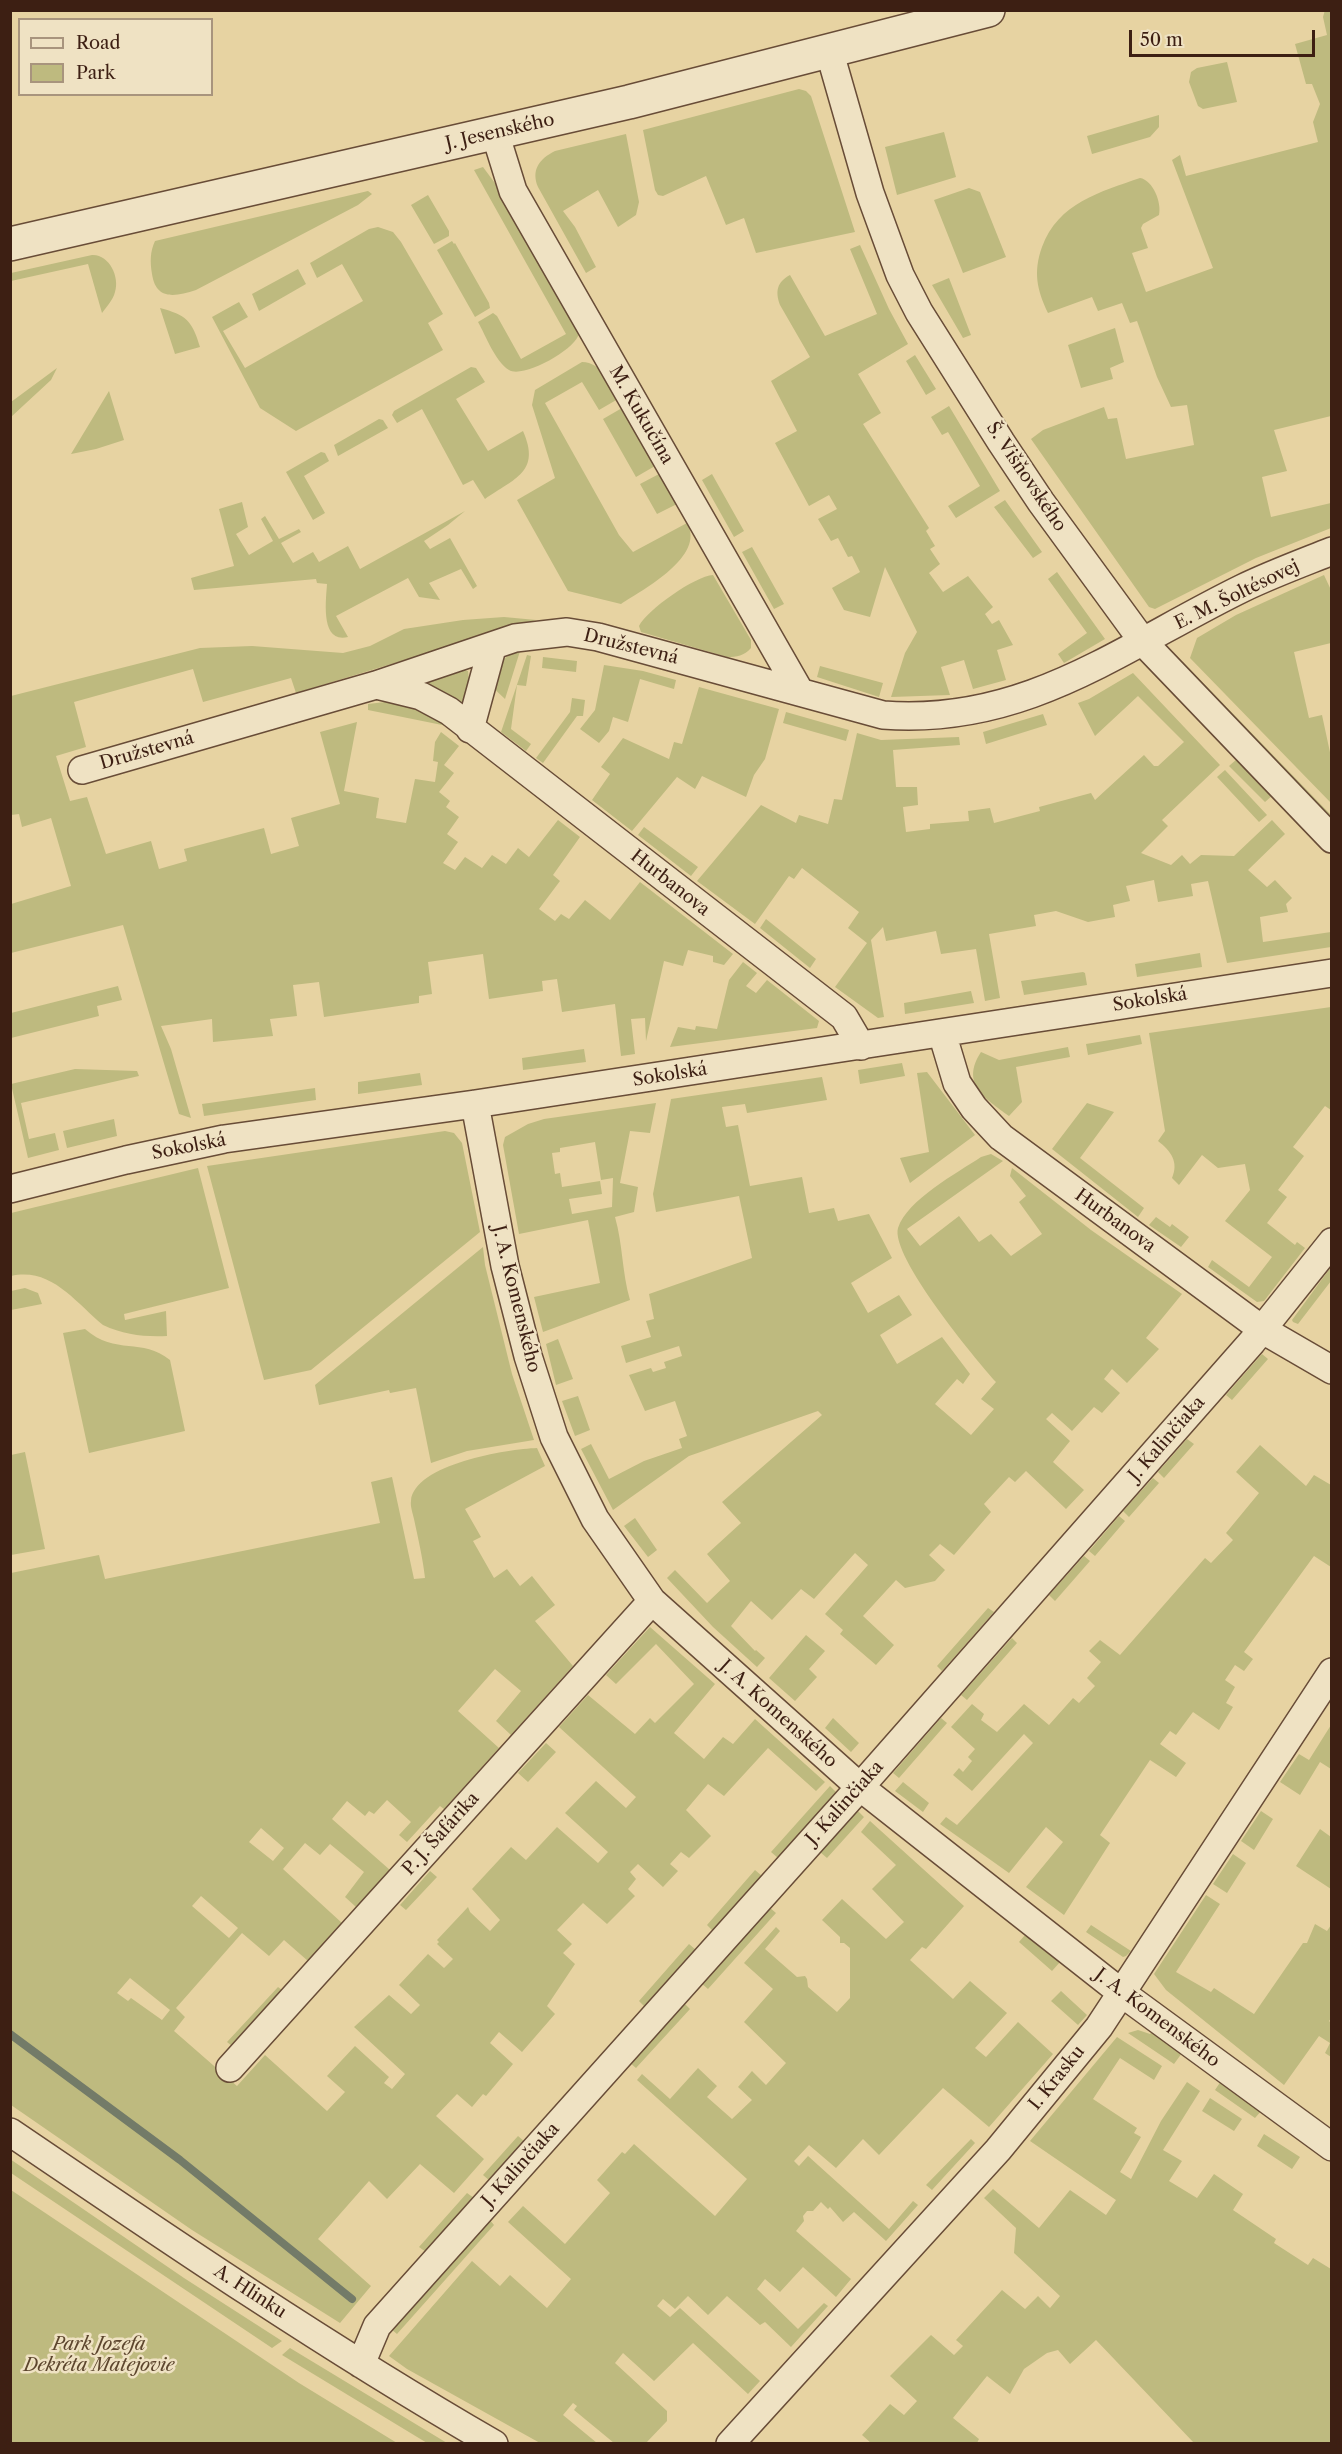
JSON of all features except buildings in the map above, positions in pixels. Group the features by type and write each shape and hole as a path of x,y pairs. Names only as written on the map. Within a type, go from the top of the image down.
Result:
{"street":[{"name":"J. Jesenského","path":"10,244 629,102 988,10"},
{"name":"Š. Višňovského","path":"829,50 873,202 900,275 920,312 1041,502 1144,643 1332,839"},
{"name":"M. Kukučína","path":"495,133 513,191 800,692"},
{"name":"E. M. Šoltésovej","path":"1144,643 1243,588 1332,551"},
{"name":"Družstevná","path":"82,770 376,685 492,648 515,638 567,632 598,637 883,715 919,717 947,715 1012,701 1044,691 1144,643"},
{"path":"470,729 492,648"},
{"name":"Hurbanova","path":"376,685 421,696 449,711 843,1017 861,1046"},
{"name":"Sokolská","path":"10,1189 126,1160 224,1139 475,1104 1332,973"},
{"name":"Hurbanova","path":"942,1033 957,1083 974,1108 1001,1137 1263,1330 1332,1370"},
{"name":"J. A. Komenského","path":"475,1104 505,1266 528,1356 554,1437 595,1519 652,1601 860,1787 1123,1994 1332,2147"},
{"name":"J. Kalinčiaka","path":"361,2364 377,2326 860,1787 1263,1330 1332,1242"},
{"name":"P. J. Šafárika","path":"231,2068 652,1601"},
{"name":"I. Krasku","path":"730,2444 998,2150 1100,2027 1332,1672"},
{"name":"A. Hlinku","path":"10,2132 227,2278 361,2364 494,2444"}],"green space":[{"path":"1325,10 1332,11 1331,416 1274,430 1287,471 1262,477 1271,517 1331,503 1331,528 1256,558 1155,609 1149,607 1031,439 1043,430 1104,407 1108,419 1117,418 1126,459 1194,445 1187,405 1171,407 1157,377 1137,321 1130,323 1122,303 1098,311 1092,297 1048,313 1038,281 1039,256 1049,232 1069,210 1096,194 1140,178 1153,187 1160,210 1159,215 1143,224 1141,228 1148,248 1132,253 1146,292 1213,268 1172,160 1180,155 1186,176 1318,142 1313,122 1320,104 1312,84 1306,84 1295,44 1327,35 1323,17"},
{"path":"1227,62 1237,102 1203,109 1198,106 1189,82 1191,72 1197,68"},
{"path":"799,89 811,96 855,232 756,253 744,218 726,225 706,176 663,196 658,195 643,130"},
{"path":"1159,115 1159,127 1150,137 1092,154 1087,136"},
{"path":"944,132 956,177 897,195 885,147"},
{"path":"626,134 639,202 636,215 618,227 598,190 563,211 575,227 596,267 586,273 538,187 536,170 541,161 555,151"},
{"path":"483,167 500,190 579,333 576,340 560,354 537,366 516,372 504,366 495,355 478,322 493,313 497,316 521,359 566,334 474,170"},
{"path":"969,188 980,192 1006,257 963,273 934,200"},
{"path":"368,191 372,194 358,205 196,290 173,295 167,294 157,288 154,282 151,261 155,241"},
{"path":"428,195 449,231 449,236 434,244 411,205"},
{"path":"378,227 393,232 401,242 443,314 428,323 443,350 296,431 260,408 212,317 239,302 248,317 223,331 245,368 363,301 342,264 317,278 310,263 369,229"},
{"path":"452,241 489,303 490,308 475,317 437,250"},
{"path":"860,245 889,309 908,344 858,374 881,413 863,424 929,528 926,531 935,546 930,549 940,564 929,573 943,592 968,576 993,607 985,614 992,624 999,620 1013,645 997,650 1006,680 973,689 964,660 941,667 950,695 891,697 905,653 917,632 885,567 870,617 844,610 832,588 860,572 852,556 848,557 838,538 831,541 818,519 837,509 829,495 809,506 775,443 797,431 771,381 810,357 780,305 778,287 790,275 825,336 877,314 850,249"},
{"path":"92,255 108,262 116,280 114,295 102,313 88,264 11,281 11,273"},
{"path":"298,269 306,284 259,311 252,294"},
{"path":"949,278 971,335 963,338 932,285"},
{"path":"160,308 176,313 187,320 194,330 200,347 175,354"},
{"path":"1115,328 1124,362 1110,368 1113,379 1081,388 1068,345"},
{"path":"915,355 936,389 926,395 906,361"},
{"path":"582,362 589,363 600,370 618,399 599,410 582,382 545,403 619,535 633,552 687,523 691,535 688,547 681,559 670,570 621,604 568,591 517,500 555,478 532,405 535,390"},
{"path":"471,367 476,368 485,382 456,399 488,451 523,431 528,445 527,465 522,472 485,499 473,480 463,485 422,409 397,423 392,415 394,411"},
{"path":"57,368 51,380 11,417 11,402"},
{"path":"109,391 124,440 71,454"},
{"path":"949,406 1000,491 956,518 948,506 980,486 948,432 942,435 931,417"},
{"path":"622,408 655,466 636,477 603,419"},
{"path":"379,419 383,420 388,428 338,456 334,445"},
{"path":"321,452 325,453 329,461 304,476 325,513 313,520 286,472"},
{"path":"659,474 677,504 657,514 640,484"},
{"path":"712,474 744,531 734,537 702,480"},
{"path":"1005,500 1042,552 1033,558 994,507"},
{"path":"242,502 248,527 236,534 249,555 273,541 261,519 265,516 279,539 299,529 301,532 281,543 293,563 313,552 319,562 348,546 360,569 465,511 424,541 430,549 450,538 477,586 473,589 461,569 429,583 440,600 419,597 408,578 336,616 348,637 339,637 329,628 326,610 327,584 317,583 316,579 194,590 191,578 234,566 219,509"},
{"path":"752,547 784,604 774,609 742,552"},
{"path":"1057,572 1105,639 1064,663 1058,654 1087,633 1048,579"},
{"path":"713,575 751,640 751,648 746,653 727,657 641,632 639,626 661,603 695,581"},
{"path":"1324,575 1331,590 1331,643 1294,652 1309,718 1322,715 1331,757 1331,803 1190,658 1197,638 1236,615"},
{"path":"504,617 536,620 296,693 291,678 203,702 193,669 74,702 86,747 56,756 70,801 87,797 106,854 151,841 159,869 187,861 184,849 264,828 271,854 299,846 291,818 340,804 320,732 357,722 344,791 379,798 376,818 406,823 415,779 435,782 438,762 433,761 435,742 441,732 459,746 444,765 454,773 439,792 450,801 446,807 459,817 447,834 458,842 443,863 455,870 465,857 482,868 492,855 506,864 518,848 529,857 558,820 580,837 553,875 560,881 539,909 555,921 561,914 569,919 585,900 610,920 640,882 733,954 724,965 713,962 713,956 688,950 683,966 664,961 646,1041 645,1018 631,1019 635,1054 621,1056 615,1004 562,1012 557,979 542,981 543,991 489,999 483,954 428,962 432,994 419,996 419,1003 324,1017 319,982 293,985 297,1016 270,1019 273,1036 213,1042 212,1019 161,1026 171,1049 191,1118 179,1114 123,925 11,953 11,904 71,886 51,818 22,827 19,814 11,815 11,696 200,648 252,646 343,653 370,646 404,629 463,620"},
{"path":"521,648 505,699 488,683 501,662"},
{"path":"527,655 531,656 526,686 517,685 511,729 531,744 526,751 501,732"},
{"path":"543,657 577,661 576,672 542,668"},
{"path":"1176,660 1183,662 1331,815 1331,821"},
{"path":"604,665 643,671 676,680 674,689 640,679 628,722 613,717 609,731 599,743 580,729 595,710"},
{"path":"820,666 883,683 879,697 817,677"},
{"path":"464,670 468,671 469,680 461,706 425,684 426,681"},
{"path":"1133,673 1220,765 1162,820 1168,826 1141,853 1171,865 1182,855 1190,864 1201,855 1234,856 1272,820 1285,834 1248,870 1267,887 1275,880 1292,898 1286,904 1288,912 1260,917 1263,942 1331,932 1331,947 1227,963 1208,881 1191,884 1193,896 1158,902 1154,880 1126,886 1130,901 1113,905 1115,917 1088,922 1056,911 1034,915 1036,926 989,934 1000,998 985,1001 976,949 941,954 936,931 886,941 883,927 871,940 884,1017 878,1018 835,987 867,943 848,928 859,912 802,868 794,879 789,876 755,924 697,881 761,805 796,823 799,815 828,824 834,799 842,800 857,733 881,740 959,737 960,745 893,750 896,787 917,787 918,805 903,807 906,832 930,829 930,824 969,821 968,811 990,808 994,823 1040,811 1039,807 1091,793 1095,800 1144,755 1154,766 1158,766 1184,742 1138,696 1095,736 1078,703"},
{"path":"699,687 779,709 765,759 754,775 746,797 702,776 695,789 677,777 632,831 592,800 610,774 601,767 623,738 669,759 674,742 682,744"},
{"path":"572,698 585,700 583,716 577,716 543,763 536,758 570,712"},
{"path":"385,702 409,705 448,723 447,726 368,710 368,704"},
{"path":"786,712 849,730 846,741 783,723"},
{"path":"1043,714 1047,725 986,744 983,732"},
{"path":"1237,759 1273,795 1265,802 1229,766"},
{"path":"1225,770 1267,815 1259,822 1217,777"},
{"path":"644,827 698,867 691,876 638,835"},
{"path":"766,919 816,959 810,968 760,928"},
{"path":"1200,953 1202,967 1137,977 1135,964"},
{"path":"743,962 757,973 746,986 756,993 767,980 819,1021 817,1028 670,1047 678,1027 695,1030 696,1026 717,1029 729,980"},
{"path":"1083,972 1087,985 1024,995 1021,981"},
{"path":"118,986 122,1000 97,1006 99,1016 11,1038 11,1013"},
{"path":"971,991 974,1003 905,1014 904,1003"},
{"path":"1331,1007 1331,1110 1325,1106 1293,1147 1304,1156 1278,1190 1287,1197 1267,1223 1295,1245 1297,1242 1305,1248 1264,1301 1257,1302 1208,1267 1212,1260 1249,1287 1272,1257 1225,1221 1250,1190 1245,1164 1218,1168 1202,1155 1179,1185 1172,1178 1174,1162 1167,1149 1158,1141 1165,1131 1149,1033"},
{"path":"1140,1035 1142,1044 1088,1055 1086,1044"},
{"path":"1068,1047 1070,1057 1016,1067 1022,1102 1009,1116 984,1096 974,1082 975,1063 981,1052 999,1060"},
{"path":"584,1049 586,1062 523,1070 522,1058"},
{"path":"902,1063 905,1076 860,1084 858,1070"},
{"path":"75,1069 137,1071 139,1076 21,1103 29,1139 55,1133 59,1150 28,1158 11,1084"},
{"path":"927,1072 975,1135 910,1183 900,1158 929,1152 917,1073"},
{"path":"420,1073 422,1085 358,1094 358,1082"},
{"path":"822,1077 827,1100 747,1113 745,1104 722,1107 726,1127 738,1125 750,1186 802,1177 809,1213 834,1208 838,1221 869,1214 892,1258 851,1283 868,1313 899,1295 912,1315 880,1335 897,1364 942,1337 970,1374 963,1384 957,1379 935,1404 971,1435 994,1409 981,1399 996,1382 936,1307 907,1261 899,1242 898,1228 911,1207 947,1179 981,1157 991,1154 1003,1161 907,1229 920,1246 959,1216 979,1242 991,1234 1011,1256 1042,1234 1019,1202 1026,1196 1010,1176 1012,1168 1091,1230 1182,1294 1146,1338 1159,1349 1127,1383 1112,1369 1104,1379 1120,1393 1102,1413 1094,1407 1072,1431 1052,1413 1046,1419 1070,1441 1053,1462 1084,1490 1066,1509 1026,1471 1015,1482 1009,1477 984,1504 991,1512 954,1555 940,1544 929,1555 945,1570 935,1581 905,1588 896,1580 863,1616 894,1645 876,1665 840,1634 843,1630 825,1614 868,1565 855,1553 814,1599 801,1589 772,1620 751,1601 731,1626 765,1658 757,1667 713,1627 667,1578 675,1570 707,1603 730,1581 707,1554 741,1523 722,1502 822,1415 818,1411 689,1456 613,1510 581,1449 591,1444 609,1479 644,1461 682,1448 679,1439 687,1436 675,1401 645,1411 629,1375 651,1368 653,1372 666,1368 664,1362 682,1356 679,1346 626,1363 621,1346 651,1337 646,1321 654,1319 649,1294 752,1258 739,1196 656,1212 653,1194 671,1099"},
{"path":"315,1088 316,1100 204,1116 202,1104"},
{"path":"656,1103 650,1133 630,1131 620,1183 638,1187 634,1212 615,1217 630,1300 543,1332 534,1297 600,1283 588,1220 519,1234 503,1145 505,1137 528,1124 544,1119","holes":["595,1142 601,1180 613,1178 612,1207 572,1214 569,1199 602,1194 600,1181 562,1187 560,1173 555,1174 552,1153 560,1152 560,1148"]},
{"path":"1087,1103 1114,1112 1080,1158 1144,1208 1138,1217 1052,1149"},
{"path":"114,1119 117,1136 67,1148 63,1131"},
{"path":"445,1131 454,1133 462,1143 480,1232 311,1370 264,1380 207,1166"},
{"path":"198,1168 229,1288 124,1314 125,1320 166,1311 167,1336 135,1335 103,1325 50,1281 38,1276 11,1276 11,1213"},
{"path":"1156,1217 1170,1227 1172,1224 1189,1237 1181,1247 1149,1225"},
{"path":"483,1247 485,1265 512,1374 534,1440 467,1451 431,1463 416,1388 390,1393 389,1390 319,1405 315,1385"},
{"path":"1331,1267 1331,1281 1298,1324 1293,1322 1292,1320"},
{"path":"25,1288 38,1293 42,1304 11,1310 11,1291"},
{"path":"85,1329 107,1342 149,1349 170,1360 185,1431 89,1453 63,1333"},
{"path":"558,1339 573,1379 556,1385 546,1344"},
{"path":"1262,1354 1268,1359 1232,1400 1226,1395"},
{"path":"578,1396 590,1430 575,1436 562,1401"},
{"path":"1187,1439 1194,1444 1164,1478 1158,1472"},
{"path":"1260,1445 1306,1486 1314,1475 1331,1485 1331,1567 1314,1556 1244,1652 1253,1659 1244,1671 1235,1665 1225,1680 1235,1687 1226,1703 1233,1707 1219,1730 1193,1712 1176,1735 1170,1731 1160,1744 1186,1763 1176,1777 1150,1760 1100,1835 1110,1843 1064,1915 1026,1887 1063,1842 1046,1827 1009,1873 940,1824 946,1817 957,1825 1033,1743 1024,1734 972,1791 953,1775 959,1768 963,1772 972,1761 968,1757 975,1749 951,1727 972,1704 984,1714 981,1720 997,1732 1024,1704 1049,1725 1073,1698 1079,1703 1095,1686 1087,1678 1101,1662 1089,1651 1100,1640 1120,1655 1205,1558 1211,1563 1233,1540 1226,1533 1259,1493 1236,1472"},
{"path":"537,1448 545,1466 465,1509 481,1537 473,1541 494,1578 507,1569 520,1586 532,1576 555,1605 535,1621 573,1666 511,1735 496,1721 521,1691 495,1669 458,1711 499,1748 444,1809 440,1806 407,1842 399,1835 411,1822 387,1800 374,1814 369,1811 365,1816 347,1801 332,1819 390,1870 356,1907 345,1897 364,1872 330,1844 320,1855 305,1843 283,1869 342,1923 308,1961 284,1940 269,1956 242,1933 176,2008 185,2017 174,2031 237,2086 265,2055 327,2111 345,2092 327,2076 355,2046 389,2077 384,2083 392,2089 405,2074 354,2027 389,1995 411,2014 420,2005 399,1985 428,1954 444,1968 453,1959 437,1944 439,1942 437,1940 468,1907 470,1912 490,1931 500,1920 472,1889 511,1847 526,1860 557,1827 598,1863 608,1852 565,1813 596,1781 626,1808 636,1797 559,1727 588,1695 635,1734 650,1718 655,1723 694,1684 656,1644 616,1684 606,1675 650,1627 715,1684 674,1733 704,1759 723,1737 733,1744 755,1719 825,1782 816,1791 768,1748 724,1796 708,1784 686,1810 711,1836 689,1858 681,1852 670,1864 678,1871 663,1887 638,1864 630,1872 636,1879 628,1889 635,1896 607,1924 583,1903 557,1930 572,1944 563,1953 575,1964 547,2006 555,2014 522,2052 499,2032 490,2043 513,2064 486,2096 483,2094 472,2107 457,2094 436,2116 484,2159 454,2193 420,2164 387,2199 369,2181 318,2239 371,2286 340,2323 192,2230 11,2105 11,1573 99,1555 105,1579 380,1523 371,1482 392,1477 414,1579 425,1578 411,1505 416,1488 428,1477 464,1461","holes":["261,1828 284,1848 273,1861 249,1842","201,1896 238,1928 229,1938 192,1906","130,1978 170,2010 162,2020 131,1998 128,2001 117,1993"]},
{"path":"25,1452 45,1549 11,1555 11,1455"},
{"path":"1153,1478 1159,1483 1129,1517 1123,1511"},
{"path":"1119,1516 1125,1521 1095,1556 1089,1551"},
{"path":"635,1518 657,1550 648,1557 624,1526"},
{"path":"1084,1556 1090,1561 1055,1601 1049,1595"},
{"path":"988,1608 994,1612 942,1671 937,1666"},
{"path":"806,1635 825,1651 809,1669 817,1677 795,1701 769,1678"},
{"path":"1012,1638 1017,1643 967,1700 961,1695"},
{"path":"833,1718 859,1743 851,1752 825,1728"},
{"path":"941,1718 947,1723 899,1778 893,1773"},
{"path":"1331,1725 1331,1769 1320,1762 1300,1795 1280,1782 1299,1754 1309,1760"},
{"path":"546,1743 556,1752 528,1782 518,1773"},
{"path":"903,1782 929,1803 923,1812 895,1791"},
{"path":"830,1786 836,1792 778,1858 771,1852"},
{"path":"857,1810 864,1817 827,1858 820,1852"},
{"path":"1261,1811 1273,1819 1254,1850 1241,1841"},
{"path":"870,1821 964,1906 926,1949 922,1947 910,1960 953,1999 970,1981 1007,2013 975,2048 986,2057 1018,2022 1053,2054 989,2127 943,2088 879,2155 863,2139 836,2168 809,2145 794,2161 799,2166 808,2156 889,2229 913,2201 918,2205 886,2241 854,2212 843,2222 830,2207 828,2209 821,2202 813,2211 807,2211 803,2216 804,2221 796,2231 851,2279 836,2297 803,2267 780,2292 765,2279 757,2289 798,2329 824,2303 828,2306 791,2347 765,2322 760,2325 727,2296 708,2315 688,2296 675,2309 663,2299 657,2306 670,2317 680,2308 760,2381 748,2394 693,2343 654,2381 623,2353 615,2363 667,2411 667,2421 646,2443 614,2443 574,2410 577,2406 573,2403 563,2415 597,2443 540,2443 407,2369 389,2356 472,2261 500,2286 510,2275 547,2308 571,2279 508,2222 523,2206 565,2244 610,2193 597,2180 622,2152 625,2154 634,2144 715,2216 747,2179 637,2080 642,2074 670,2099 698,2068 717,2086 707,2097 732,2119 752,2100 738,2087 752,2071 766,2085 786,2063 744,2022 773,1989 744,1963 776,1927 780,1931 765,1949 797,1977 805,1976 808,1987 837,2012 850,1998 850,1948 840,1943 840,1937 822,1920 842,1899 886,1939 904,1922 872,1889 896,1865 861,1832"},
{"path":"1320,1829 1331,1837 1331,1889 1296,1866"},
{"path":"1233,1854 1246,1863 1227,1893 1213,1884"},
{"path":"755,1870 762,1876 713,1931 707,1925"},
{"path":"430,1871 437,1877 406,1910 400,1905"},
{"path":"1206,1895 1220,1904 1176,1972 1211,1992 1214,1988 1254,2014 1303,1943 1307,1943 1315,1924 1327,1931 1331,1925 1332,2017 1329,2021 1331,2023 1331,2057 1325,2053 1330,2043 1319,2036 1284,2085 1166,1990 1154,1974"},
{"path":"769,1907 776,1913 708,1989 701,1983"},
{"path":"1091,1925 1131,1951 1123,1957 1086,1932"},
{"path":"1025,1935 1060,1962 1052,1971 1019,1942"},
{"path":"689,1944 696,1950 645,2007 639,2001"},
{"path":"278,1987 282,1990 232,2046 227,2042"},
{"path":"1061,1991 1087,2015 1078,2025 1051,2001"},
{"path":"683,2002 690,2009 636,2068 629,2062"},
{"path":"1138,2030 1150,2034 1152,2032 1182,2053 1174,2064 1128,2033"},
{"path":"1117,2037 1162,2066 1154,2080 1120,2058 1093,2099 1137,2128 1134,2133 1141,2137 1120,2172 1131,2179 1161,2121 1187,2082 1200,2091 1163,2150 1182,2161 1169,2181 1197,2198 1214,2174 1243,2194 1233,2210 1276,2239 1274,2243 1308,2265 1313,2258 1331,2269 1331,2443 1194,2443 1096,2340 1070,2364 1058,2350 1047,2353 1024,2369 1010,2394 987,2376 953,2418 979,2439 977,2443 871,2443 862,2435 890,2404 904,2415 917,2401 890,2376 931,2335 954,2355 963,2346 956,2340 1002,2290 1025,2309 1038,2296 1050,2308 1060,2296 1014,2253 1016,2228 984,2198 993,2189 1039,2228 1070,2190 1106,2215 1116,2200 1030,2141"},
{"path":"1221,2081 1262,2110 1255,2118 1215,2090"},
{"path":"1210,2098 1242,2119 1234,2131 1202,2111"},
{"path":"1264,2134 1300,2157 1292,2169 1257,2146"},
{"path":"518,2136 525,2142 490,2181 483,2175"},
{"path":"971,2139 975,2143 932,2190 926,2185"},
{"path":"10,2159 184,2278 282,2341 272,2348 11,2173"},
{"name":"Park Jozefa Dekréta Matejovie","path":"11,2190 299,2383 397,2443 11,2443"},
{"path":"467,2193 474,2198 426,2252 419,2247"},
{"path":"489,2219 494,2225 397,2334 391,2329"},
{"path":"290,2348 447,2443 427,2443 282,2355"}],"waterway":[{"path":"10,2034 180,2160 352,2299"}]}
